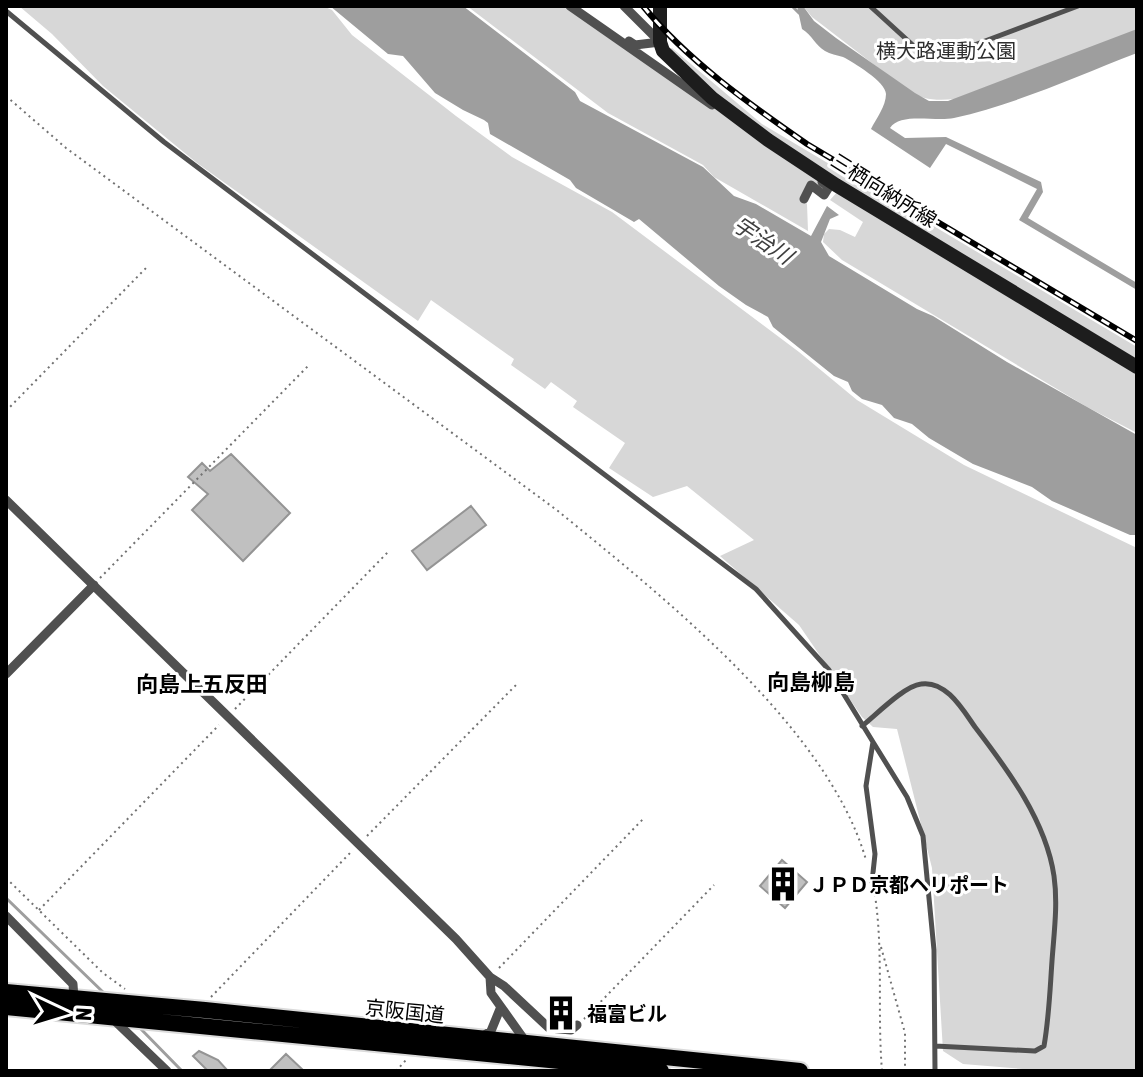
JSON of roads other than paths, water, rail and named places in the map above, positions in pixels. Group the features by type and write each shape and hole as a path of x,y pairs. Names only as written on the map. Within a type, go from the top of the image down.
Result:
{"highway":[{"name":"京阪国道","path":"6,992 800,1071"},
{"name":"京阪国道","path":"6,1007 152,1020 558,1066 661,1071"}],"main road":[{"path":"660,6 660,42"},
{"name":"三栖向納所線","path":"660,42 663,51 681,70 758,133 836,185 1137,367"}],"street":[{"path":"572,6 635,45 660,42"},
{"path":"572,6 829,187 824,195 811,185 804,199"},
{"path":"624,6 660,42"},
{"path":"638,54 660,42"},
{"path":"6,500 456,939 490,977 549,1028 571,1030 577,1025"},
{"path":"6,674 94,585"},
{"path":"6,916 73,984 74,999"},
{"path":"490,977 491,993 500,1009 528,1044"},
{"path":"478,1038 491,1031 500,1009"},
{"path":"113,1017 167,1071"}],"lane":[{"path":"870,6 916,48 940,58 1078,6"},
{"path":"6,11 176,151 756,589 829,670 907,797 923,836 934,950 935,1071"},
{"path":"862,726 920,684 938,686 954,699 994,751 1037,821 1050,854 1055,911 1044,1046 1035,1051 935,1046"},
{"path":"872,882 875,854 866,786 873,742"}],"water":[{"name":"宇治川","path":"330,6 463,6 575,92 580,101 703,167 734,196 756,204 811,236 827,206 839,215 830,219 821,242 829,256 1137,435 1137,535 1130,535 1052,501 1032,487 973,464 912,424 894,418 882,405 862,399 852,391 848,382 834,376 773,327 768,317 719,286 639,219 634,222 576,188 570,180 490,134 488,123 435,93 403,56 388,54"},
{"path":"797,6 803,6 814,21 836,38 929,101 948,101 1137,29 1137,53 1001,105 954,118 902,120 890,128 905,138 946,137 1041,182 1043,192 1028,218 1137,283 1137,290 1019,220 1037,189 946,144 930,168 871,129 884,103 885,89 861,68 819,46 802,29"}],"waterway":[{"path":"792,6 799,13"},
{"path":"6,898 106,995"},
{"path":"137,1025 182,1071"}],"railway":[{"path":"643,6 699,63 807,144 1137,341"}],"place":[{"name":"ＪＰＤ京都ヘリポート","path":"783,884"},
{"name":"福富ビル","path":"561,1013"}],"district":[{"name":"向島柳島","path":"811,682"},
{"name":"向島上五反田","path":"202,684"}],"park label":[{"name":"横大路運動公園","path":"946,50"}]}
